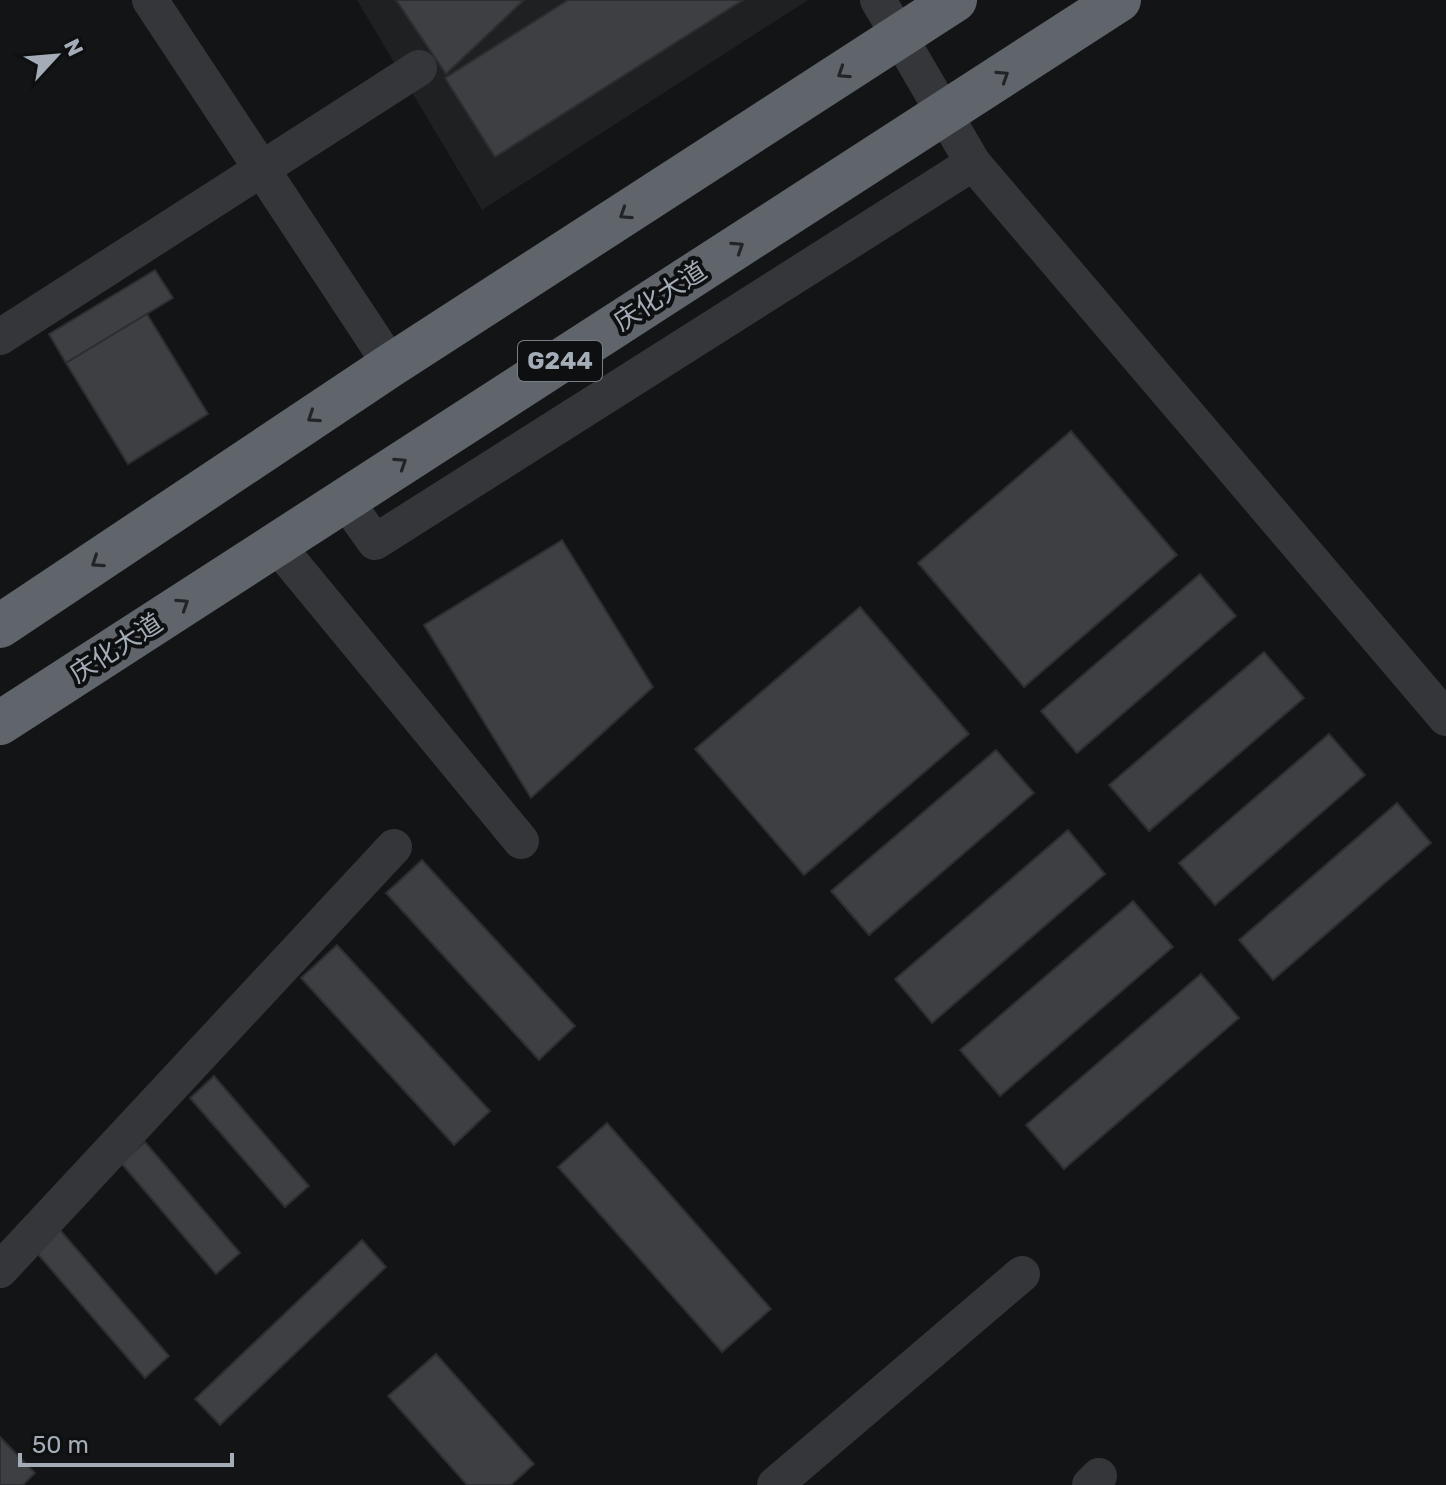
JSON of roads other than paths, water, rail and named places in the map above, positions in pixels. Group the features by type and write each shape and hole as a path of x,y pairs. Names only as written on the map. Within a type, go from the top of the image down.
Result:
{"highway":[{"path":"0,626 391,365 889,18 955,0"},
{"name":"庆化大道","path":"0,723 1119,0"}],"street":[{"path":"150,0 391,365"},
{"path":"889,18 973,163 1446,718"},
{"path":"0,337 419,68"},
{"path":"345,500 375,542 973,163"},
{"path":"276,544 521,841"},
{"path":"0,1270 394,847"},
{"path":"775,1485 1022,1274"}]}
